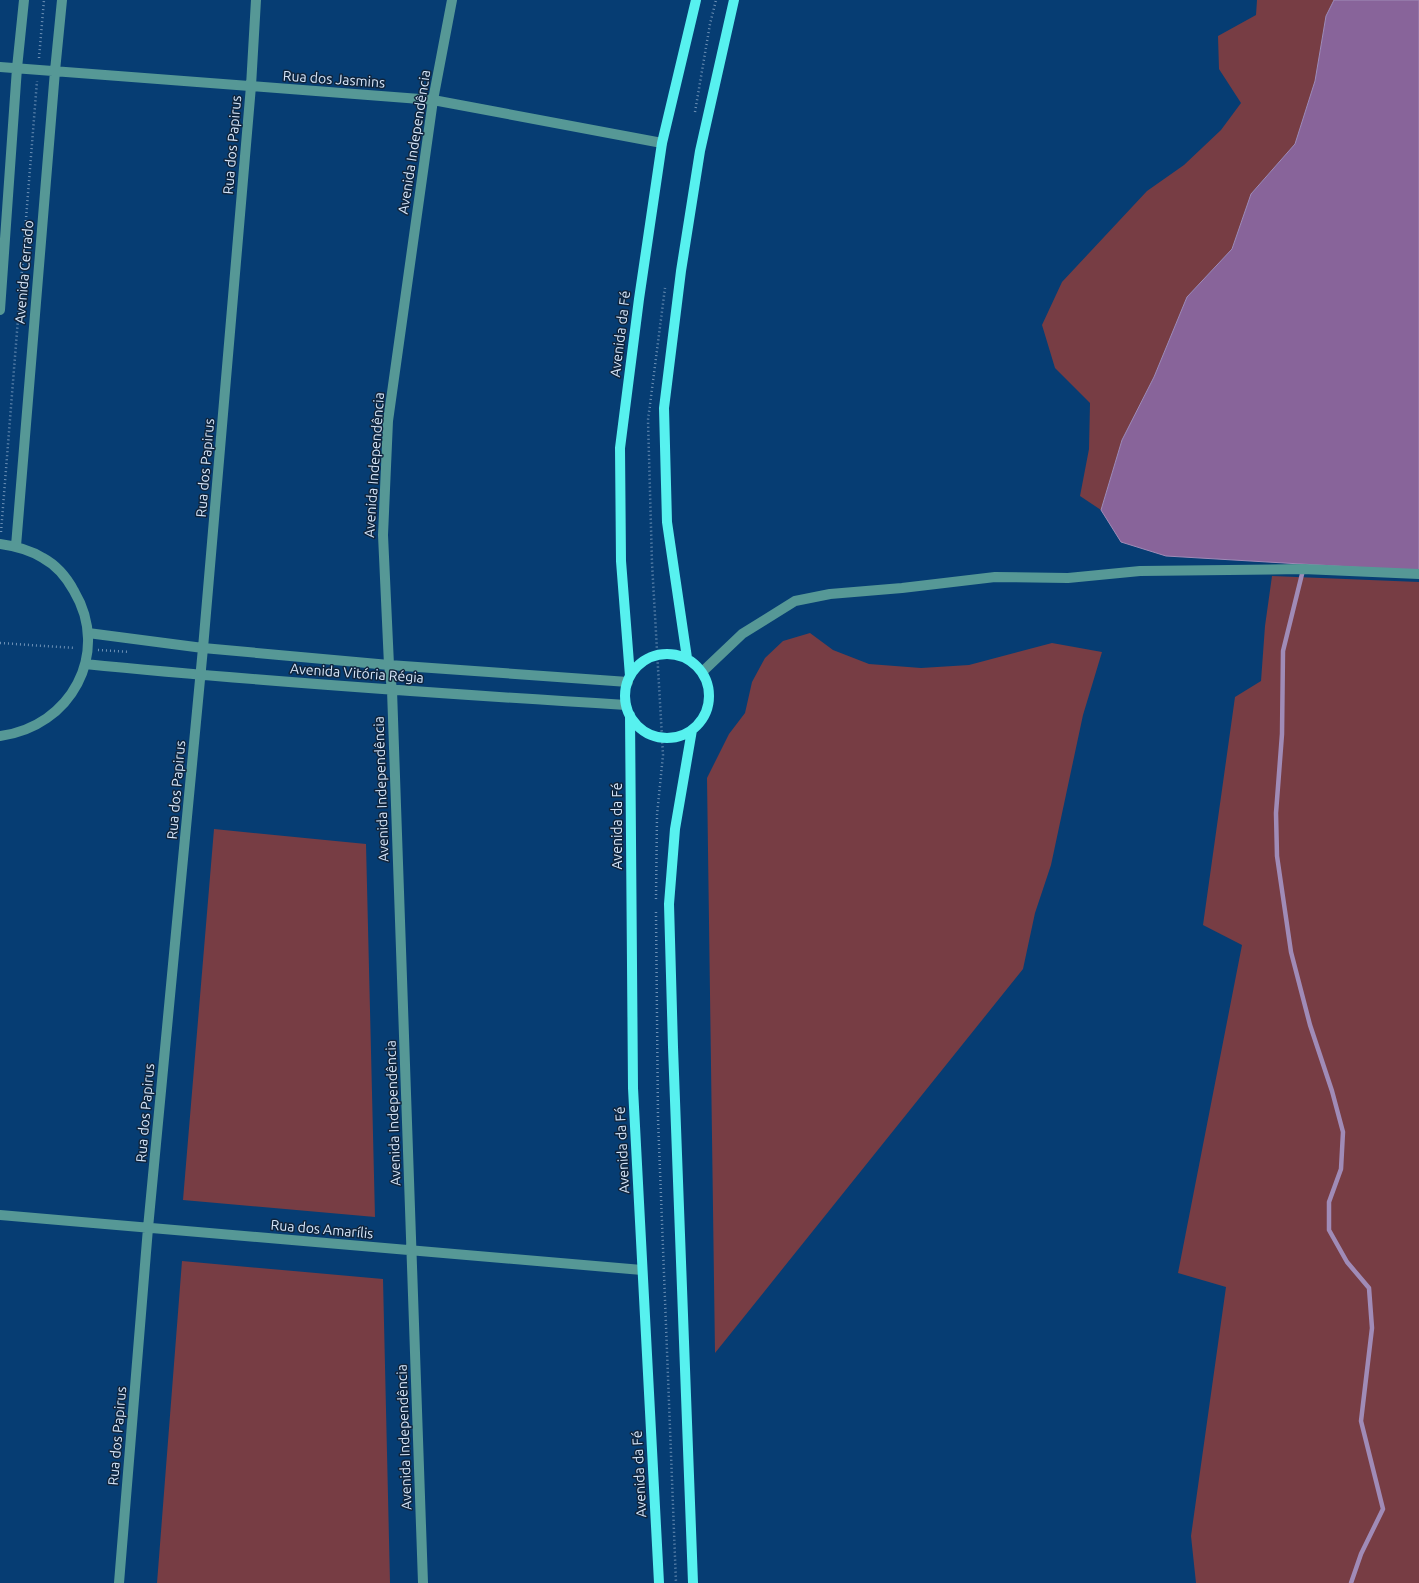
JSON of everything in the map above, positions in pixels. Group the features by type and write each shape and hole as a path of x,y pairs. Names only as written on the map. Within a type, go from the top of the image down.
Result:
{"main road":[{"name":"Avenida da Fé","path":"626,705 626,693 629,679 621,561 620,448 638,299 662,143 696,0"},
{"path":"687,658 667,522 664,408 681,271 699,158 734,0"},
{"path":"626,705 630,715 637,725 647,732 662,737 669,737 681,735 692,730 701,721 707,709 709,696 708,684 702,672 687,658 676,655 658,655 645,660 629,679"},
{"name":"Avenida da Fé","path":"630,715 633,1088 659,1583"},
{"path":"692,730 676,829 669,904 693,1583"}],"street":[{"name":"Avenida Cerrado","path":"0,310 17,68 24,0"},
{"name":"Avenida Cerrado","path":"16,546 62,0"},
{"name":"Rua dos Papirus","path":"119,1583 148,1228 201,676 251,86 256,0"},
{"name":"Avenida Independência","path":"422,1583 392,690 389,665 383,535 388,422 433,100 452,0"},
{"name":"Rua dos Jasmins","path":"0,67 433,100 662,143"},
{"path":"0,544 16,546 44,558 66,578 82,604 88,633 88,649 79,681 70,696 59,709 45,720 29,729 0,736"},
{"path":"702,672 742,634 795,601 830,594 902,588 995,577 1068,578 1140,571 1303,569 1419,574"},
{"name":"Avenida Vitória Régia","path":"88,633 203,648 389,665 629,679"},
{"name":"Avenida Vitória Régia","path":"85,664 201,676 626,705"},
{"name":"Rua dos Amarílis","path":"0,1216 642,1270"}],"path":[{"path":"0,539 44,0"},
{"path":"694,117 710,24 716,0"},
{"path":"665,287 648,420 652,562 663,755 657,815 655,927 658,1119 676,1583"}],"shaded area":[{"path":"1257,0 1334,0 1326,16 1315,81 1295,144 1251,194 1232,249 1187,297 1154,377 1122,440 1101,510 1080,496 1089,449 1090,403 1055,368 1042,325 1062,282 1147,191 1184,165 1221,130 1241,103 1219,69 1218,36 1256,15"},
{"path":"1334,0 1419,0 1419,571 1166,556 1121,542 1101,510 1122,440 1154,377 1187,297 1232,249 1251,194 1295,144 1315,81 1326,16"},
{"path":"1272,576 1419,582 1419,1583 1196,1583 1191,1536 1226,1287 1178,1273 1242,945 1203,925 1235,697 1261,681 1265,626"},
{"path":"810,633 833,650 869,664 921,668 969,665 1052,643 1102,652 1083,715 1051,865 1035,913 1023,969 715,1353 707,778 729,734 745,713 752,682 765,658 783,641"},
{"path":"214,829 366,844 375,1217 183,1200"},
{"path":"182,1261 383,1279 390,1583 157,1583"}],"waterway":[{"path":"1303,570 1283,651 1282,734 1276,813 1277,856 1291,952 1310,1025 1332,1091 1343,1132 1341,1169 1329,1202 1329,1230 1347,1262 1369,1288 1372,1328 1361,1421 1383,1509 1361,1554 1351,1583"}]}
